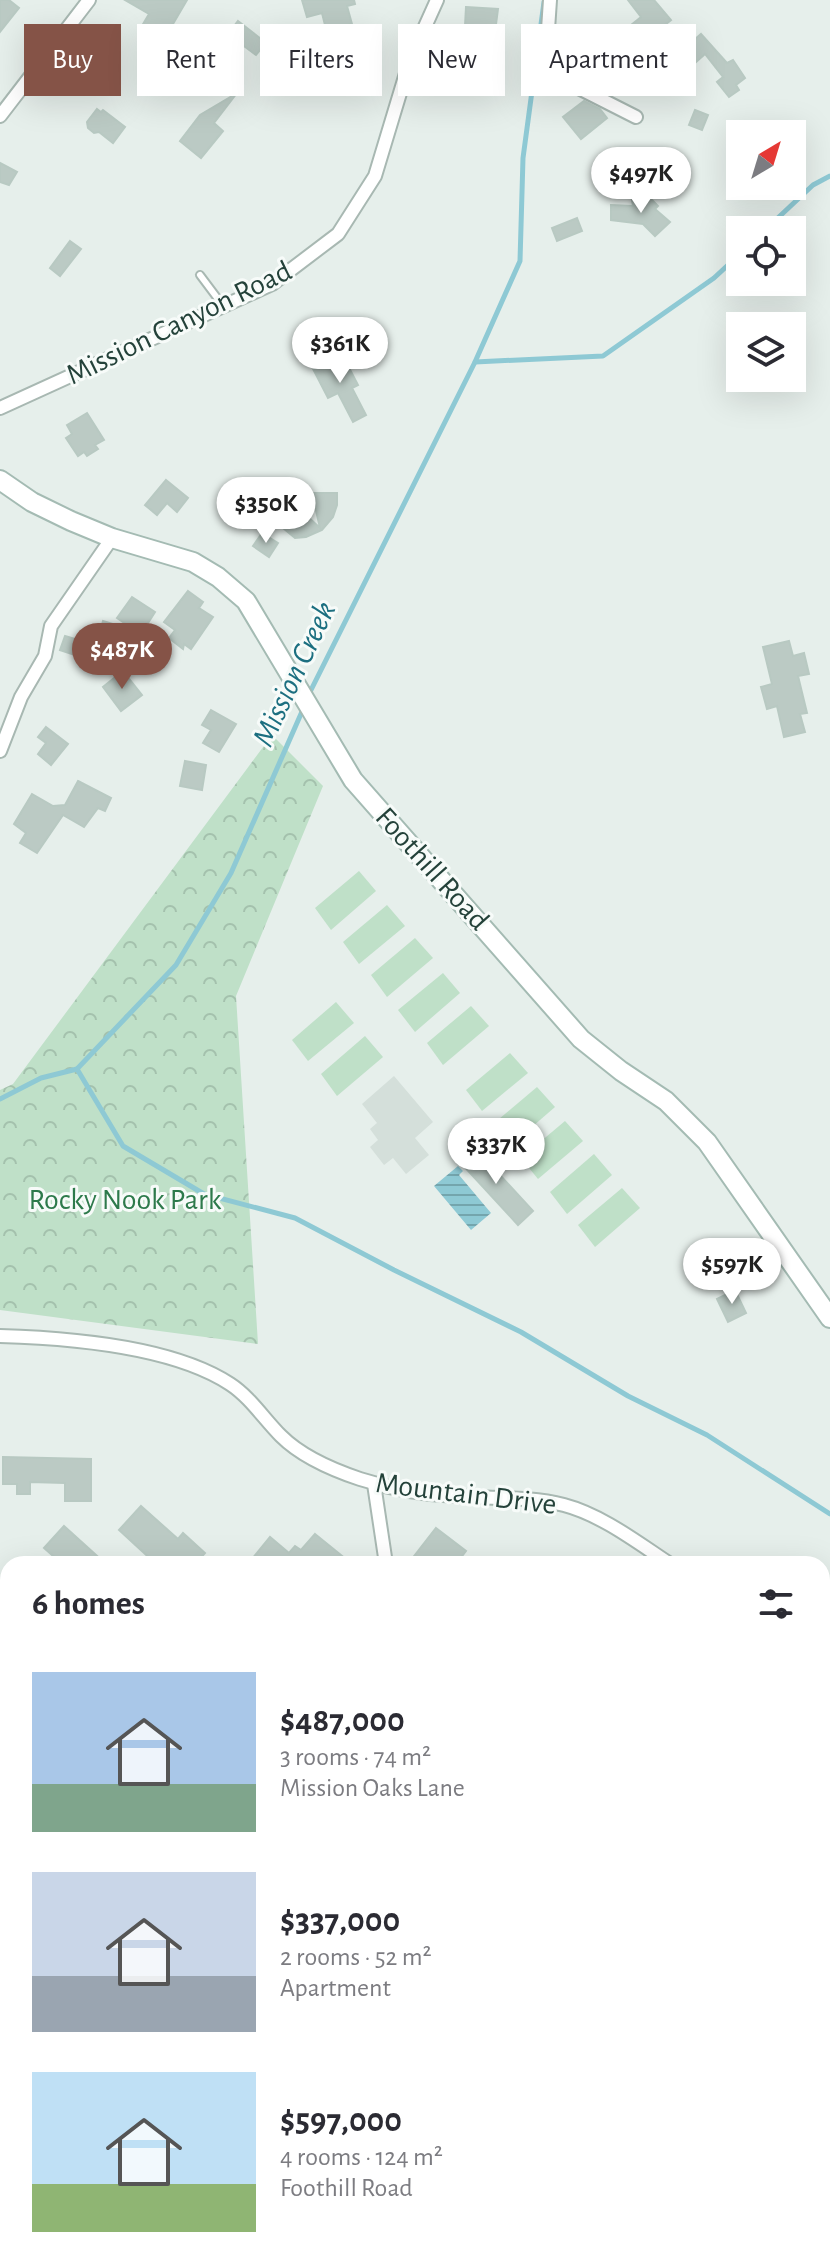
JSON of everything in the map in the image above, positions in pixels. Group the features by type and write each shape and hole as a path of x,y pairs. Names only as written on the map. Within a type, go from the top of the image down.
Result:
{"main road":[{"name":"Foothill Road","path":"0,480 45,508 112,538 193,562 218,577 246,601 353,780 581,1039 666,1101 707,1142 830,1318"}],"street":[{"path":"0,116 89,0"},
{"name":"Mission Canyon Road","path":"0,408 272,284 338,234 375,176 410,60 437,0"},
{"path":"550,0 546,59 559,78 606,99 636,117"},
{"path":"0,751 21,697 45,656 51,626 112,538"},
{"name":"Mountain Drive","path":"0,1336 87,1341 170,1359 210,1373 243,1395 283,1438 331,1467 374,1484 421,1493 518,1498 568,1506 600,1520 657,1556"},
{"path":"374,1484 385,1556"}],"lane":[{"path":"200,275 224,307"}],"shaded area":[{"path":"394,1076 433,1122 415,1138 429,1155 406,1174 393,1158 384,1165 370,1147 378,1140 370,1129 377,1123 362,1104"}],"green space":[{"name":"Rocky Nook Park","path":"272,735 323,786 236,996 258,1344 0,1310 0,1090 13,1084"},
{"path":"359,871 376,891 331,930 315,908"},
{"path":"387,905 405,926 359,964 343,942"},
{"path":"415,938 433,958 387,997 371,975"},
{"path":"443,973 460,993 415,1032 398,1010"},
{"path":"336,1002 354,1023 308,1061 292,1040"},
{"path":"471,1006 489,1026 443,1065 427,1043"},
{"path":"365,1036 383,1057 337,1096 321,1074"},
{"path":"510,1053 528,1073 482,1111 466,1090"},
{"path":"537,1087 555,1107 510,1146 493,1124"},
{"path":"565,1121 583,1141 538,1179 521,1158"},
{"path":"594,1154 612,1175 567,1214 550,1192"},
{"path":"622,1188 640,1208 595,1247 578,1225"}],"water":[{"path":"458,1166 463,1171 459,1175 491,1213 471,1230 434,1186"}],"building":[{"path":"0,0 9,0 19,8 0,32"},
{"path":"125,0 187,0 173,24 143,24 149,14"},
{"path":"302,0 354,0 355,4 347,6 352,24 325,24 322,13 307,17"},
{"path":"628,0 654,0 671,20 666,24 632,24 641,17"},
{"path":"466,7 498,9 496,24 465,24"},
{"path":"244,26 260,38 260,50 256,55 244,46"},
{"path":"701,34 727,63 733,60 745,78 736,85 739,90 729,97 717,82 723,77 705,54 696,62 696,38"},
{"path":"235,96 214,123 223,131 201,158 180,141 200,115"},
{"path":"584,101 600,109 607,118 581,139 563,117"},
{"path":"97,109 103,110 125,127 113,143 88,128 87,122"},
{"path":"695,110 708,115 702,130 689,125"},
{"path":"0,163 17,172 9,185 0,182"},
{"path":"651,199 658,206 655,209 670,222 655,236 643,224 611,220 611,205 633,206 632,200"},
{"path":"577,218 582,231 557,241 552,228"},
{"path":"70,241 81,249 60,276 50,268"},
{"path":"328,358 331,364 344,358 358,385 352,388 366,415 353,422 338,393 328,398 312,367"},
{"path":"87,413 104,440 95,445 98,449 87,456 84,452 78,456 66,438 72,434 67,425"},
{"path":"166,480 188,498 177,512 167,503 157,515 145,505"},
{"path":"312,493 337,493 333,517 322,530 295,538 277,523 291,501 320,528"},
{"path":"262,533 278,543 269,557 253,546"},
{"path":"188,591 203,602 199,608 213,617 191,649 184,644 183,649 169,638 175,630 164,622"},
{"path":"132,597 155,612 141,634 117,618"},
{"path":"103,621 122,627 117,645 98,639"},
{"path":"65,636 85,642 81,657 60,650"},
{"path":"789,641 793,656 804,653 809,674 798,676 807,713 800,714 805,732 784,737 777,706 767,709 761,687 772,684 763,647"},
{"path":"123,671 142,695 121,711 103,687"},
{"path":"211,710 236,724 219,752 203,743 211,730 202,725"},
{"path":"46,727 68,744 51,765 38,754 46,743 38,737"},
{"path":"185,761 206,765 202,790 180,786"},
{"path":"78,781 111,798 105,811 98,808 84,827 63,815 37,853 20,843 26,833 14,824 32,794 53,806 65,805"},
{"path":"475,1148 533,1211 518,1225 460,1162"},
{"path":"735,1290 746,1313 728,1322 717,1299"},
{"path":"3,1457 91,1459 91,1501 65,1501 65,1483 30,1482 30,1494 17,1494 17,1484 3,1484"},
{"path":"141,1506 178,1539 183,1533 205,1553 202,1556 147,1556 119,1530"},
{"path":"64,1526 97,1556 53,1556 44,1548"},
{"path":"436,1528 466,1551 462,1556 414,1556"},
{"path":"315,1534 342,1556 255,1556 270,1537 289,1553 295,1546 301,1550"}],"waterway":[{"name":"Mission Creek","path":"309,694 475,362 520,261 523,158 544,2"},
{"path":"780,216 813,185 830,176"},
{"path":"475,362 603,356 726,267"},
{"name":"Mission Creek","path":"0,1099 41,1078 77,1069 176,965 231,873 304,707"},
{"path":"77,1069 123,1146 204,1194 295,1218 521,1332 628,1396 707,1435 830,1514"}]}
